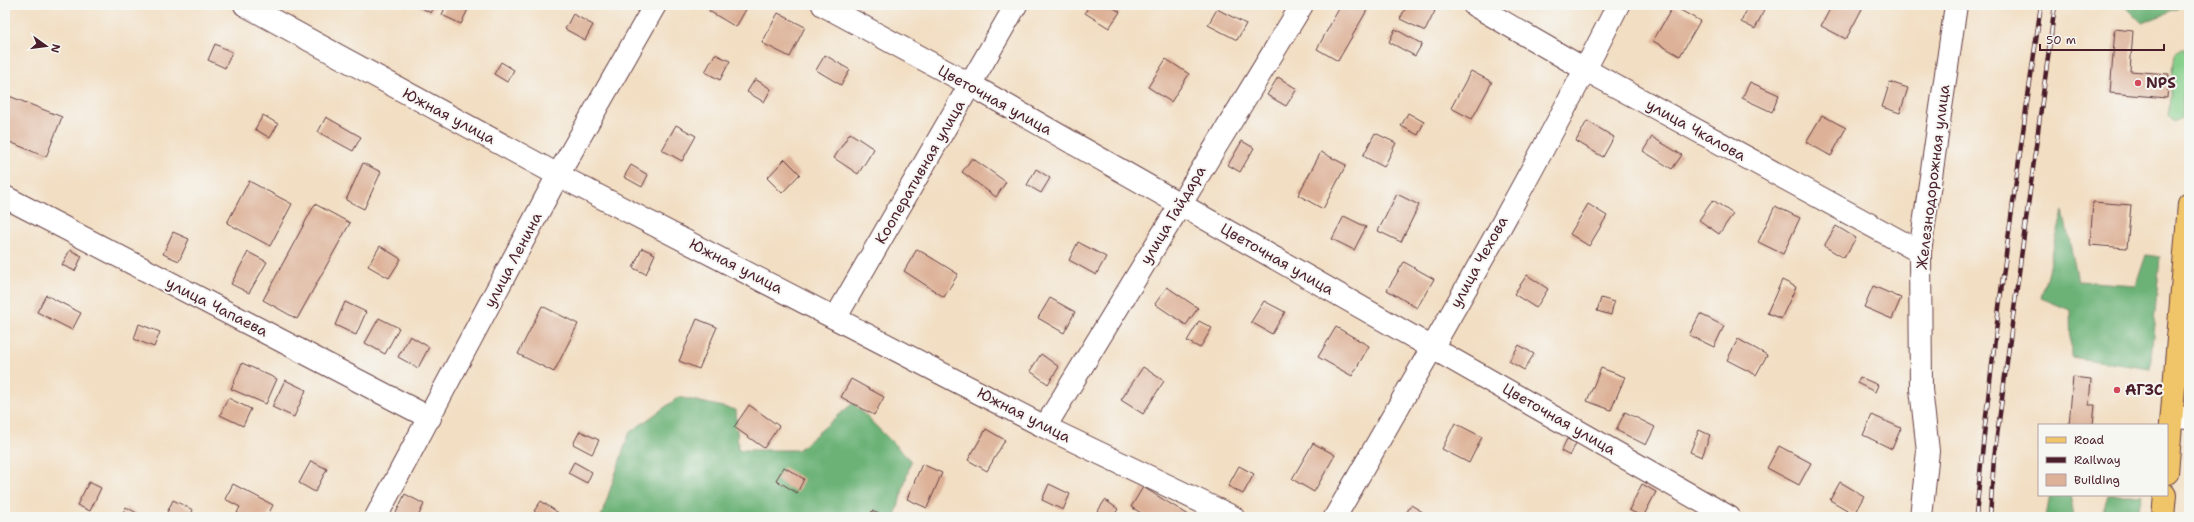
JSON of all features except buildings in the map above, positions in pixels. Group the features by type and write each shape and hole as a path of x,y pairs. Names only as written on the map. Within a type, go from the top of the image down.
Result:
{"main road":[{"path":"2168,469 2181,418 2189,208"},
{"path":"2163,517 2165,496"}],"street":[{"name":"Южная улица","path":"245,5 558,175 836,317 1045,427 1233,517"},
{"name":"улица Ленина","path":"376,517 558,175 655,5"},
{"name":"Цветочная улица","path":"823,5 971,85 1729,517"},
{"name":"Кооперативная улица","path":"836,317 1016,5"},
{"name":"улица Гайдара","path":"1045,427 1302,5"},
{"name":"улица Чкалова","path":"1474,5 1586,70 1920,252"},
{"name":"улица Чехова","path":"1335,517 1432,347 1586,70 1618,5"},
{"name":"Железнодорожная улица","path":"1921,517 1928,452 1921,388 1920,252 1956,5"},
{"name":"улица Чапаева","path":"5,197 430,418"}],"green space":[{"path":"2124,5 2178,5 2178,9 2142,23"},
{"path":"2181,49 2184,49 2187,61 2181,118 2174,122 2168,116 2175,54"},
{"path":"2063,211 2078,281 2136,285 2146,255 2160,257 2150,369 2071,357 2070,310 2041,298"},
{"path":"679,397 736,410 738,450 798,450 853,403 911,461 895,517 601,517 629,433"},
{"path":"2050,496 2070,496 2074,517 2046,517"},
{"path":"2108,496 2142,496 2137,517 2101,517"}],"railway":[{"path":"1976,517 1997,325 2041,5"},
{"path":"1990,517 1994,458 2055,5"}],"place":[{"name":"NPS","path":"2138,83"},
{"name":"АГЗС","path":"2117,390"}]}
